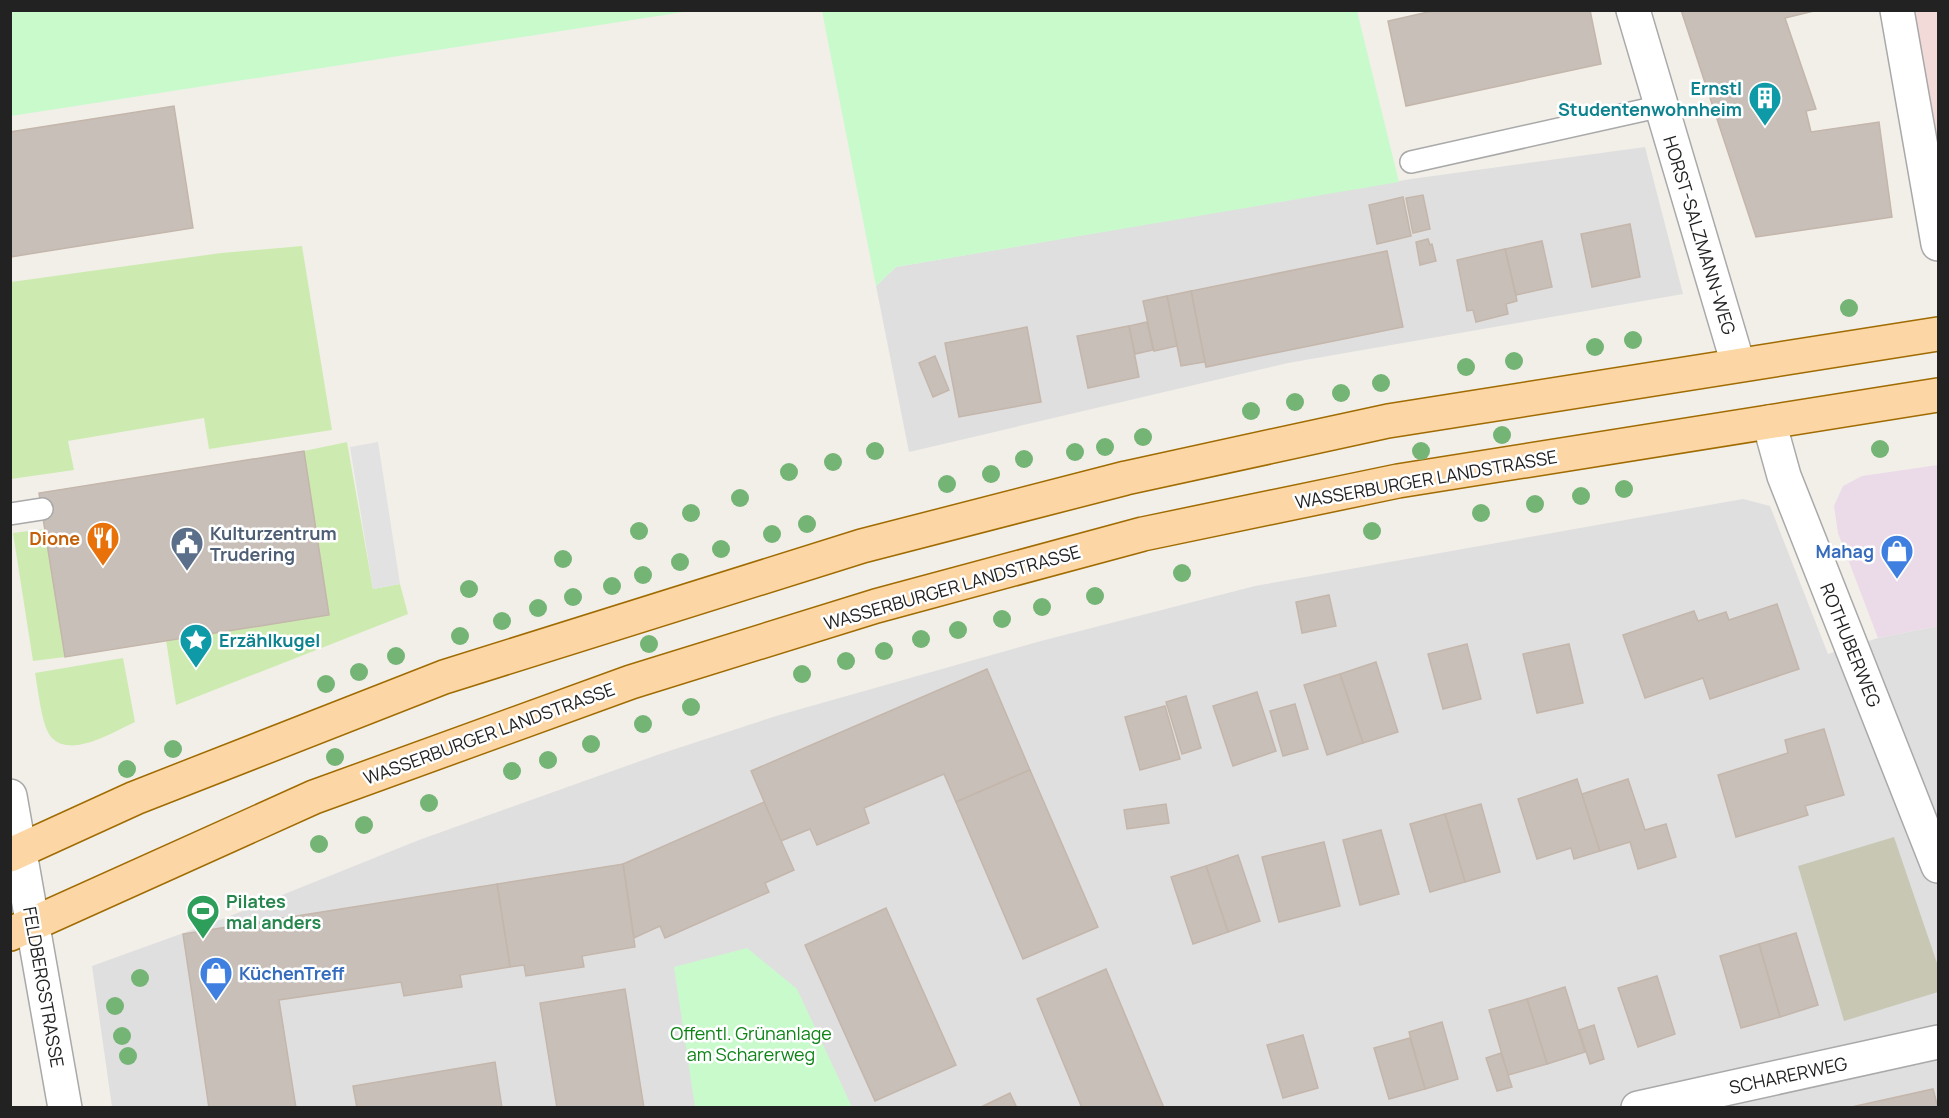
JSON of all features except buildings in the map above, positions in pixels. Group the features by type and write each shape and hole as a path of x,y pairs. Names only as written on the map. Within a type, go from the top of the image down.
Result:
{"main road":[{"path":"15,853 135,798 444,677 862,546 1126,478 1389,421 1938,334"},
{"name":"WASSERBURGER LANDSTRASSE","path":"22,929 314,797 631,682 876,606 1143,534 1398,481 1938,395"}],"street":[{"name":"HORST-SALZMANN-WEG","path":"1633,10 1738,364"},
{"path":"1897,10 1938,244"},
{"name":"ROTHUBERWEG","path":"1769,422 1784,476 1938,866"},
{"name":"FELDBERGSTRASSE","path":"10,796 22,929 65,1107"},
{"name":"SCHARERWEG","path":"1638,1107 1938,1042"}],"lane":[{"path":"1411,162 1662,106"},
{"path":"10,514 42,509"}],"shaded area":[{"path":"1914,11 1938,11 1938,142"},
{"path":"1645,147 1683,294 1288,363 909,452 876,286 896,267 1411,179"},
{"name":"Kulturzentrum Trudering","path":"378,442 400,584 373,589 350,447"},
{"name":"Mahag","path":"1938,465 1938,626 1878,638 1838,533 1834,506 1843,486 1862,476"},
{"path":"1743,499 1770,506 1828,654 1878,638 1938,626 1938,1107 112,1107 92,966 225,918 419,840 660,754 776,716 1041,641 1255,586"},
{"path":"1894,837 1938,966 1938,992 1844,1021 1798,866"}],"green space":[{"path":"11,10 690,10 690,11 11,116"},
{"path":"822,11 1357,11 1399,182 896,267 876,286"},
{"path":"302,246 332,430 209,449 204,418 68,441 74,470 11,479 11,282 221,253"},
{"path":"347,442 373,589 400,584 408,614 176,705 166,640 329,615 304,451"},
{"path":"45,529 65,657 33,661 13,533"},
{"path":"123,658 135,722 86,743 61,744 52,737 43,719 35,673"},
{"name":"Offentl. Grünanlage am Scharerweg","path":"747,948 797,989 852,1107 695,1107 674,967"}],"place":[{"name":"Ernstl Studentenwohnheim","path":"1765,127"},
{"name":"Dione","path":"103,567"},
{"name":"Kulturzentrum Trudering","path":"187,572"},
{"name":"Mahag","path":"1897,580"},
{"name":"Erzählkugel","path":"196,669"},
{"name":"Pilates mal anders","path":"203,940"},
{"name":"KüchenTreff","path":"216,1002"}]}
